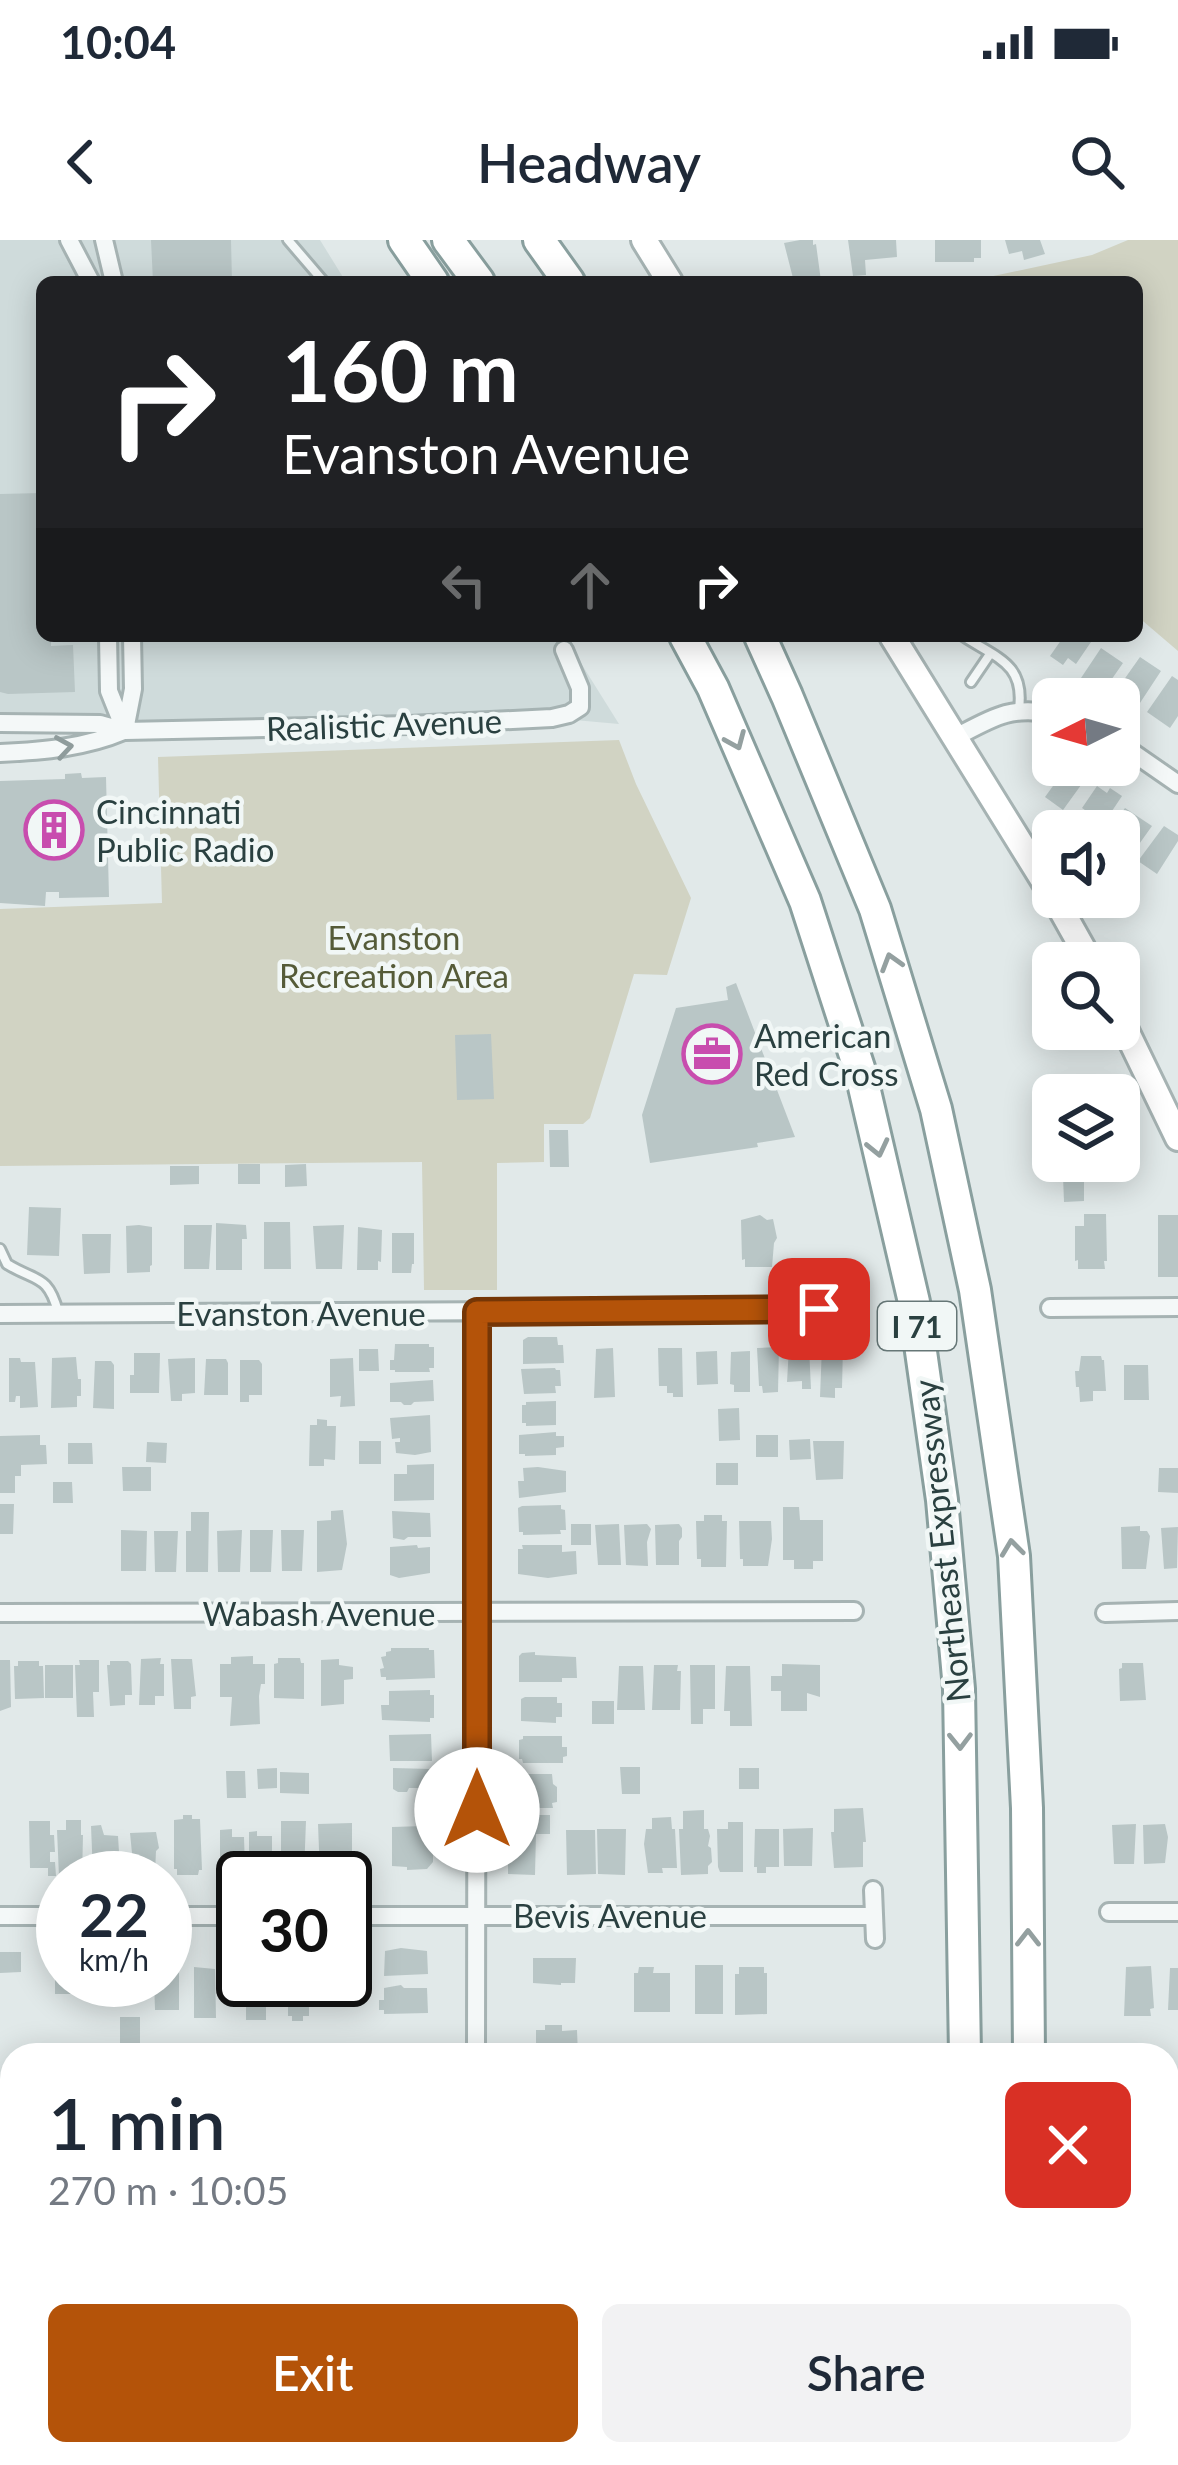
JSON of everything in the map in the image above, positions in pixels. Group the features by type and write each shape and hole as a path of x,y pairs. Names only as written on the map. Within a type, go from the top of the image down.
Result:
{"highway":[{"path":"404,240 429,276"},
{"path":"448,240 474,276"},
{"path":"539,240 565,276"},
{"name":"Northeast Expressway","path":"688,642 713,688 805,902 862,1074 914,1302 943,1500 959,1689 965,2043"},
{"name":"Northeast Expressway","path":"763,642 874,909 936,1109 975,1290 1014,1556 1027,1808 1029,2043"}],"street":[{"path":"69,240 88,276"},
{"path":"104,240 112,276"},
{"path":"644,240 666,276"},
{"path":"108,642 109,691 125,731"},
{"path":"125,731 133,689 132,642"},
{"path":"896,642 1032,862"},
{"name":"Realistic Avenue","path":"0,723 100,724 125,731 552,718 580,707 580,688 559,643"},
{"path":"956,737 994,716 1032,712"},
{"name":"Realistic Avenue","path":"0,753 58,750 125,731"},
{"path":"1140,758 1178,784"},
{"path":"1135,1050 1178,1138"},
{"path":"1050,1307 1178,1307"},
{"name":"Evanston Avenue","path":"0,1314 819,1309"},
{"path":"476,2043 477,1312"},
{"name":"Wabash Avenue","path":"0,1613 854,1611"},
{"path":"1105,1612 1178,1611"},
{"path":"873,1890 875,1939"},
{"path":"1109,1912 1178,1912"},
{"path":"0,1916 36,1916"},
{"name":"Bevis Avenue","path":"372,1916 874,1916"}],"lane":[{"path":"288,240 319,276"},
{"path":"972,642 1013,668 1021,691 1018,710"},
{"path":"971,682 991,654"},
{"path":"0,1250 7,1264 41,1280 52,1291 59,1314"},
{"path":"818,1269 819,1309"}],"shaded area":[{"path":"0,240 320,240 342,276 36,276 36,642 568,642 619,724 552,718 409,725 0,723"}],"green space":[{"path":"1128,240 1178,240 1178,651 1143,621 1143,276 993,276 1092,255"},
{"name":"Evanston Recreation Area","path":"619,740 691,898 667,975 634,974 590,1118 583,1124 544,1124 544,1162 497,1163 497,1290 424,1290 422,1162 0,1166 0,909 162,903 158,757"}],"building":[{"path":"151,240 231,240 232,276 153,276"},
{"path":"813,240 820,276 792,276 784,243"},
{"path":"848,240 896,240 897,257 865,260 866,275 853,276"},
{"path":"935,240 981,240 981,258 935,262"},
{"path":"1005,240 1040,240 1045,254 1024,260 1022,251 1009,254"},
{"path":"36,493 36,642 73,645 75,692 0,692 0,494"},
{"path":"1060,642 1091,642 1076,664 1068,658 1063,665 1050,656"},
{"path":"1101,648 1123,663 1113,678 1081,678"},
{"path":"1140,657 1161,671 1140,703 1140,678 1125,678"},
{"path":"1172,676 1178,680 1178,716 1170,728 1147,712"},
{"name":"Cincinnati Public Radio","path":"81,773 82,778 106,777 109,897 59,898 59,892 46,892 45,906 0,903 0,781 65,779 65,774"},
{"path":"1053,786 1080,786 1063,810 1045,797"},
{"path":"1097,786 1122,796 1113,810 1082,808"},
{"path":"1140,818 1152,826 1140,843"},
{"path":"1164,826 1178,835 1157,874 1140,858"},
{"name":"American Red Cross","path":"736,983 795,1137 650,1163 642,1115 676,1008 728,1000 726,987"},
{"path":"491,1034 494,1099 457,1100 455,1035"},
{"path":"549,1130 568,1130 569,1167 550,1167"},
{"path":"238,1164 260,1164 260,1184 238,1184"},
{"path":"306,1164 307,1186 285,1187 285,1165"},
{"path":"170,1166 199,1166 199,1184 170,1185"},
{"path":"1063,1182 1084,1182 1084,1201 1064,1202"},
{"path":"29,1207 61,1208 59,1256 27,1255"},
{"path":"1084,1214 1106,1214 1105,1269 1078,1269 1075,1226 1084,1226"},
{"path":"760,1215 773,1219 777,1238 772,1267 745,1267 741,1220"},
{"path":"1158,1215 1178,1215 1178,1277 1158,1277"},
{"path":"264,1222 290,1222 291,1269 264,1269"},
{"path":"216,1223 246,1225 242,1270 216,1270"},
{"path":"184,1225 212,1225 209,1269 184,1269"},
{"path":"344,1225 342,1269 316,1269 313,1226"},
{"path":"126,1226 152,1227 152,1265 150,1272 127,1273"},
{"path":"358,1227 382,1230 378,1270 357,1270"},
{"path":"392,1233 414,1233 411,1273 392,1273"},
{"path":"82,1234 111,1234 110,1273 84,1274"},
{"path":"557,1337 558,1345 563,1345 564,1363 523,1364 523,1340"},
{"path":"395,1344 434,1347 434,1368 430,1372 390,1370"},
{"path":"822,1346 843,1346 842,1388 835,1388 835,1398 820,1397"},
{"path":"779,1347 778,1392 763,1393 757,1348"},
{"path":"789,1347 809,1347 811,1389 802,1389 802,1381 787,1382"},
{"path":"613,1348 615,1397 594,1398 596,1349"},
{"path":"658,1348 682,1348 683,1397 673,1397 667,1386 659,1386"},
{"path":"359,1349 378,1349 379,1371 359,1371"},
{"path":"717,1351 718,1384 697,1385 696,1352"},
{"path":"750,1351 750,1392 734,1392 731,1352"},
{"path":"134,1353 160,1353 159,1393 130,1393"},
{"path":"1081,1356 1104,1360 1106,1391 1093,1391 1093,1401 1080,1402 1076,1387"},
{"path":"76,1357 81,1379 77,1407 51,1408 52,1358"},
{"path":"9,1358 35,1362 38,1407 20,1408 20,1396 9,1402"},
{"path":"195,1358 195,1393 171,1401 168,1359"},
{"path":"353,1358 355,1406 340,1407 341,1396 330,1397 330,1359"},
{"path":"206,1359 226,1359 228,1395 204,1395"},
{"path":"240,1360 262,1364 262,1395 249,1395 249,1402 240,1402"},
{"path":"95,1361 114,1365 114,1409 93,1408"},
{"path":"1124,1365 1148,1365 1149,1400 1124,1400"},
{"path":"521,1369 560,1370 561,1386 555,1386 556,1393 524,1394"},
{"path":"433,1380 434,1401 390,1402 390,1383"},
{"path":"556,1401 556,1425 522,1423 526,1402"},
{"path":"739,1408 740,1440 719,1441 718,1409"},
{"path":"430,1415 431,1452 396,1453 395,1442 400,1438 392,1439 390,1418"},
{"path":"317,1419 336,1426 335,1460 309,1466 310,1425 317,1425"},
{"path":"556,1432 564,1436 564,1447 556,1448 556,1455 519,1454 519,1435"},
{"path":"40,1435 47,1464 21,1465 15,1493 0,1493 0,1436"},
{"path":"756,1435 778,1435 778,1457 756,1457"},
{"path":"810,1439 811,1459 790,1460 789,1440"},
{"path":"359,1441 381,1441 381,1464 359,1464"},
{"path":"813,1441 844,1441 843,1479 816,1480"},
{"path":"147,1442 167,1443 166,1463 146,1462"},
{"path":"68,1443 92,1443 93,1464 68,1464"},
{"path":"716,1463 738,1463 738,1485 716,1485"},
{"path":"434,1464 434,1500 394,1501 394,1474 407,1474 407,1465"},
{"path":"122,1467 151,1467 151,1491 123,1491"},
{"path":"523,1468 566,1471 566,1492 519,1498"},
{"path":"1159,1468 1178,1468 1178,1493 1158,1492"},
{"path":"53,1482 72,1482 73,1503 53,1503"},
{"path":"0,1504 14,1504 13,1534 0,1534"},
{"path":"561,1505 566,1530 560,1530 561,1534 519,1532 518,1508"},
{"path":"783,1507 799,1507 800,1520 823,1520 823,1561 813,1561 813,1569 794,1569 794,1560 783,1560"},
{"path":"343,1510 347,1544 342,1570 317,1572 317,1521 331,1520 331,1511"},
{"path":"392,1511 430,1513 431,1537 393,1538"},
{"path":"191,1512 209,1512 208,1572 186,1572"},
{"path":"704,1515 722,1515 722,1521 727,1521 726,1567 701,1567 697,1559 696,1521 704,1521"},
{"path":"739,1521 771,1521 768,1566 743,1566"},
{"path":"571,1524 591,1524 591,1545 571,1545"},
{"path":"619,1524 621,1565 598,1565 595,1525"},
{"path":"647,1524 651,1529 648,1566 626,1565 624,1525"},
{"path":"679,1524 679,1565 656,1565 655,1525"},
{"path":"1140,1526 1150,1536 1146,1569 1122,1569 1121,1527"},
{"path":"1178,1527 1177,1568 1164,1569 1161,1528"},
{"path":"121,1530 147,1531 146,1571 121,1571"},
{"path":"242,1530 240,1572 218,1572 217,1531"},
{"path":"250,1530 273,1530 271,1572 250,1572"},
{"path":"281,1530 304,1530 302,1571 282,1571"},
{"path":"154,1531 178,1531 176,1572 155,1572"},
{"path":"522,1545 562,1545 562,1552 576,1551 577,1574 548,1578 518,1574"},
{"path":"390,1547 430,1547 430,1573 390,1575"},
{"path":"391,1648 434,1650 435,1678 381,1677 381,1657"},
{"path":"535,1652 576,1657 577,1678 519,1682 519,1656"},
{"path":"253,1656 253,1664 265,1664 260,1724 230,1726 232,1697 220,1697 220,1664 231,1664 231,1657"},
{"path":"161,1658 164,1696 155,1696 155,1705 139,1705 141,1659"},
{"path":"278,1658 300,1658 304,1663 304,1699 274,1698"},
{"path":"171,1659 192,1659 196,1696 191,1697 191,1709 174,1709"},
{"path":"339,1659 339,1665 353,1667 353,1679 344,1680 344,1704 321,1706 321,1660"},
{"path":"0,1660 10,1660 11,1707 0,1711"},
{"path":"79,1660 99,1660 94,1717 77,1717 75,1665 80,1665"},
{"path":"18,1661 39,1661 43,1666 44,1698 15,1699"},
{"path":"110,1661 131,1664 132,1695 125,1695 125,1705 110,1706"},
{"path":"1122,1663 1143,1663 1146,1700 1120,1701"},
{"path":"782,1664 820,1665 820,1697 807,1693 807,1711 781,1711 781,1691 771,1691 771,1676 782,1676"},
{"path":"45,1665 73,1665 73,1698 45,1698"},
{"path":"654,1665 678,1665 680,1710 652,1710"},
{"path":"690,1665 715,1665 715,1709 703,1709 703,1724 691,1724"},
{"path":"619,1666 643,1666 645,1710 617,1710"},
{"path":"726,1666 750,1666 752,1726 730,1726 730,1711 724,1711"},
{"path":"430,1690 434,1718 430,1722 382,1720 381,1705 389,1705 389,1691"},
{"path":"557,1697 562,1717 556,1717 556,1723 521,1721 521,1699"},
{"path":"592,1701 614,1701 614,1724 592,1724"},
{"path":"431,1734 432,1761 390,1761 389,1735"},
{"path":"523,1736 562,1736 567,1756 563,1763 523,1763 519,1740"},
{"path":"620,1767 640,1767 640,1794 622,1794"},
{"path":"277,1768 277,1788 258,1789 257,1769"},
{"path":"393,1768 431,1769 432,1782 425,1788 398,1792 393,1789"},
{"path":"739,1768 759,1768 759,1789 739,1789"},
{"path":"226,1771 245,1771 246,1798 227,1798"},
{"path":"280,1772 309,1773 309,1794 280,1793"},
{"path":"552,1774 557,1787 553,1808 519,1805 519,1777"},
{"path":"863,1808 863,1867 834,1868 834,1809"},
{"path":"704,1810 712,1862 708,1874 681,1875 683,1811"},
{"path":"183,1815 192,1815 200,1819 202,1870 198,1875 192,1875 192,1851 174,1851 174,1820"},
{"path":"536,1815 550,1815 550,1834 536,1834 535,1875 508,1874 508,1830 536,1830"},
{"path":"671,1817 677,1868 648,1873 646,1829 652,1829 652,1818"},
{"path":"66,1820 81,1820 83,1851 58,1851 57,1830 66,1830"},
{"path":"29,1821 50,1821 55,1851 36,1851 36,1868 30,1868"},
{"path":"281,1821 306,1821 305,1851 281,1851"},
{"path":"728,1822 743,1822 743,1872 720,1872 718,1867 717,1829 728,1829"},
{"path":"352,1823 352,1851 319,1851 318,1824"},
{"path":"1136,1824 1134,1864 1114,1864 1112,1825"},
{"path":"1165,1824 1165,1863 1144,1864 1143,1825"},
{"path":"101,1825 104,1835 118,1836 119,1851 92,1851 91,1826"},
{"path":"424,1826 427,1848 433,1847 433,1862 427,1869 392,1866 392,1827"},
{"path":"813,1828 812,1866 784,1866 783,1829"},
{"path":"232,1829 232,1837 244,1837 244,1851 220,1851 220,1830"},
{"path":"597,1829 626,1829 625,1875 598,1874"},
{"path":"755,1829 779,1829 779,1867 766,1867 766,1873 757,1873 754,1867"},
{"path":"566,1830 595,1830 596,1874 567,1875"},
{"path":"156,1832 159,1848 132,1851 130,1833"},
{"path":"249,1832 272,1836 272,1851 249,1851"},
{"path":"385,1951 427,1951 428,1974 384,1976"},
{"path":"0,1952 21,1952 21,1972 0,1973"},
{"path":"533,1958 576,1958 575,1983 533,1983"},
{"path":"695,1965 723,1965 723,2014 695,2014"},
{"path":"1151,1966 1151,2016 1124,2016 1126,1967"},
{"path":"194,1967 215,1969 216,2018 194,2018"},
{"path":"639,1967 670,1973 670,2012 634,2012 634,1973"},
{"path":"739,1967 764,1967 767,2014 735,2015"},
{"path":"1170,1968 1178,1968 1178,2010 1168,2010"},
{"path":"384,1988 427,1988 428,2013 384,2014 379,2010"},
{"path":"246,2007 266,2007 266,2020 246,2020"},
{"path":"288,2007 309,2007 303,2021 288,2016"},
{"path":"120,2017 140,2017 140,2043 120,2043"},
{"path":"545,2025 562,2025 562,2031 577,2030 578,2043 536,2043 536,2030 545,2030"}],"place":[{"name":"Cincinnati Public Radio","path":"54,830"},
{"name":"American Red Cross","path":"712,1054"}],"route":[{"path":"477,1810 477,1312 819,1309"}]}
